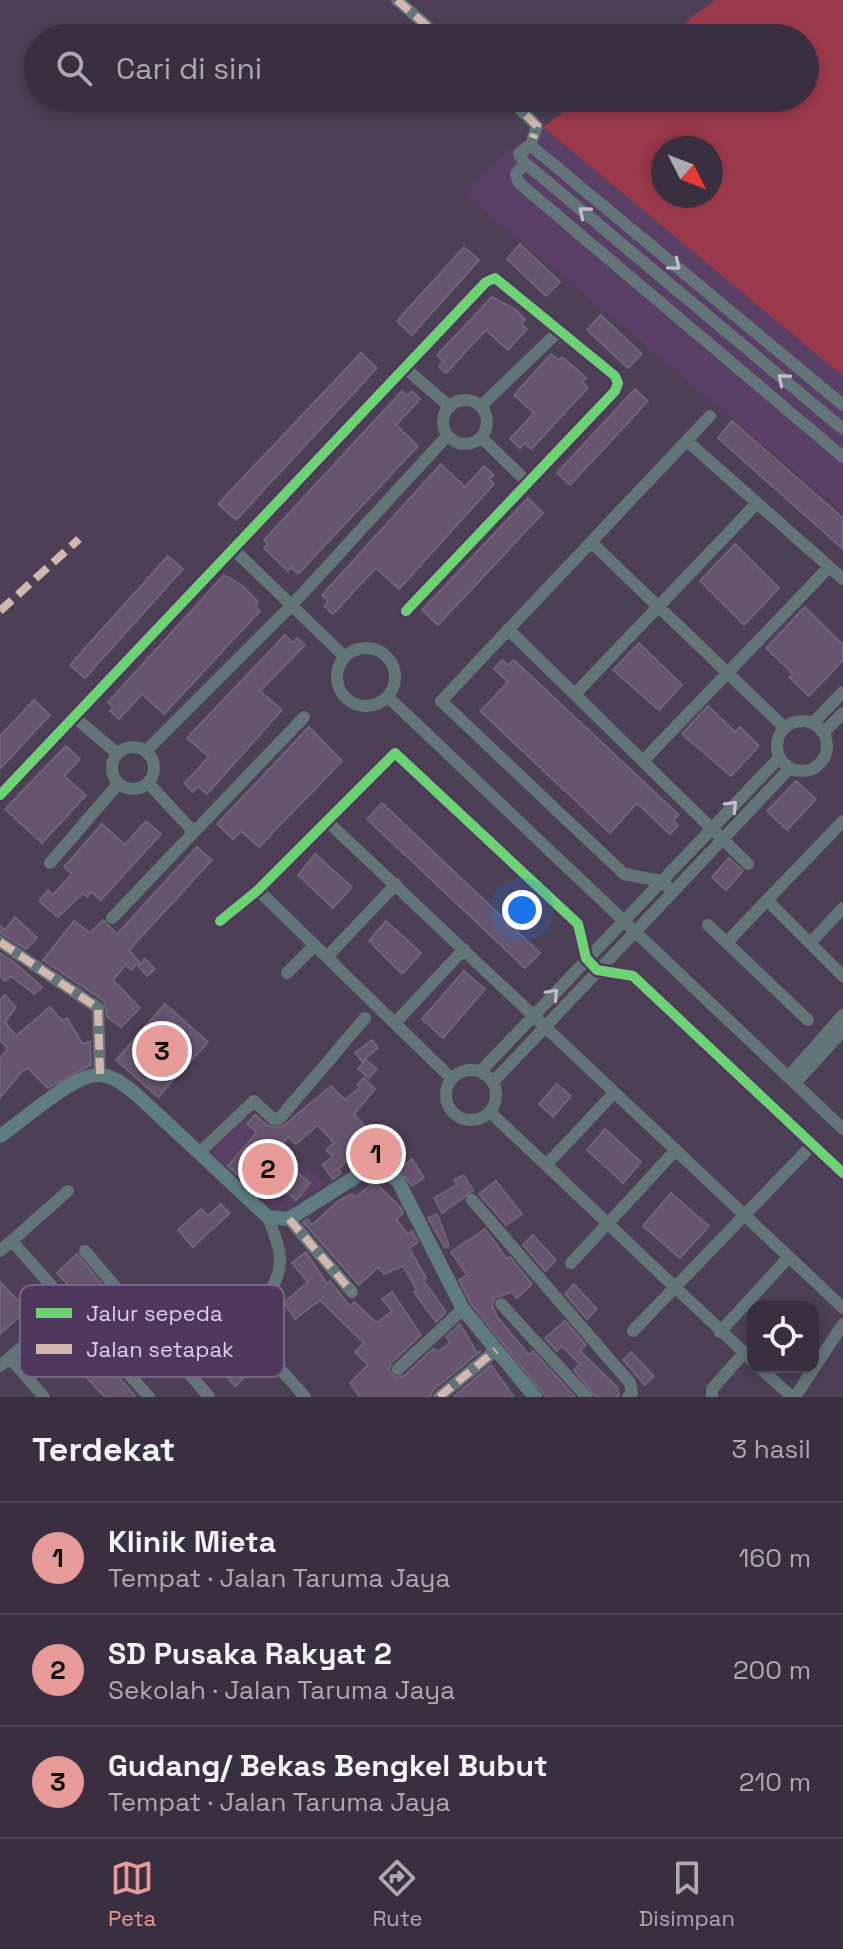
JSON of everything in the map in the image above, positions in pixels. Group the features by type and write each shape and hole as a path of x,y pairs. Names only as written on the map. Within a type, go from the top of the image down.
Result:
{"main road":[{"path":"0,1136 80,1080 100,1075 124,1084 268,1217 289,1219 371,1167 380,1167 398,1181 463,1309 535,1397"}],"street":[{"path":"397,0 425,24"},
{"path":"523,112 537,126 533,138"},
{"path":"843,405 528,144 519,155 843,429"},
{"path":"525,163 516,174 519,183 843,457"},
{"path":"0,795 486,282 495,278 615,376 618,383 615,391 406,611"},
{"path":"481,406 560,330"},
{"path":"405,368 450,407"},
{"path":"471,400 481,406 487,416 487,427 481,437 472,443 460,443 447,436 444,417 450,407 459,401 471,400"},
{"path":"673,891 661,881 624,874 443,705 443,697 710,416"},
{"path":"146,751 291,606 447,436"},
{"path":"481,437 528,483"},
{"path":"687,441 843,579"},
{"path":"575,694 757,503"},
{"path":"591,542 785,728"},
{"path":"233,549 345,657"},
{"path":"644,760 829,567"},
{"path":"508,629 748,864"},
{"path":"372,648 386,655 394,668 395,683 388,697 375,705 359,706 346,699 338,686 337,671 345,657 357,649 372,648"},
{"path":"813,723 843,692"},
{"path":"388,697 843,1129"},
{"path":"823,733 843,713"},
{"path":"73,716 117,753"},
{"path":"112,918 304,717"},
{"path":"793,722 813,723 823,733 827,745 824,758 815,767 803,771 790,768 780,757 777,747 785,728 793,722"},
{"path":"126,748 146,751 154,760 155,773 149,784 139,790 128,790 118,784 112,775 112,763 117,753 126,748"},
{"path":"220,921 258,890 395,753 578,924 586,958 597,970 633,976 843,1173"},
{"path":"480,1072 780,757"},
{"path":"493,1082 790,768"},
{"path":"50,863 118,784"},
{"path":"149,784 194,832"},
{"path":"727,942 843,821"},
{"path":"328,822 843,1308"},
{"path":"327,957 396,884"},
{"path":"258,890 452,1079"},
{"path":"767,900 843,976"},
{"path":"810,943 843,908"},
{"path":"708,925 808,1020"},
{"path":"0,942 98,1008 100,1075"},
{"path":"287,973 315,945"},
{"path":"395,1023 464,949"},
{"path":"791,1080 843,1015"},
{"path":"199,1153 254,1101 273,1119 279,1119 365,1018"},
{"path":"791,1080 843,1031"},
{"path":"470,1070 480,1072 493,1082 496,1092 490,1112 470,1120 451,1110 447,1089 452,1079 470,1070"},
{"path":"546,1165 614,1093"},
{"path":"490,1112 747,1356"},
{"path":"633,1331 813,1144"},
{"path":"571,1263 676,1150"},
{"path":"0,1251 68,1191"},
{"path":"472,1200 630,1383 632,1393 628,1397"},
{"path":"268,1217 281,1260 272,1285"},
{"path":"289,1219 352,1292"},
{"path":"12,1241 51,1285"},
{"path":"85,1251 114,1285"},
{"path":"720,1332 788,1258"},
{"path":"501,1304 587,1397"},
{"path":"398,1369 463,1309"},
{"path":"766,1373 793,1397 843,1324"},
{"path":"439,1397 496,1350"},
{"path":"712,1397 712,1389 747,1358"},
{"path":"5,1362 20,1375"},
{"path":"284,1373 305,1397"},
{"path":"22,1377 44,1397"},
{"path":"131,1377 149,1397"},
{"path":"192,1377 209,1397"}],"shaded area":[{"path":"715,0 843,0 843,376 543,127 564,112 819,112 819,24 683,24"},
{"path":"543,127 843,376 843,512 466,195 504,154"},
{"path":"244,1115 327,1184 280,1211 262,1199 212,1154"}],"building":[{"path":"520,244 560,282 546,296 507,259"},
{"path":"464,247 479,260 412,335 397,321"},
{"path":"492,297 516,310 525,319 521,323 527,329 508,350 486,330 446,373 439,367 443,361 437,355"},
{"path":"601,315 642,354 628,368 587,330"},
{"path":"361,353 377,368 236,520 218,504"},
{"path":"551,354 559,360 562,357 586,378 582,382 588,388 531,449 525,443 520,448 510,439 534,413 514,395"},
{"path":"635,389 648,401 570,485 557,473"},
{"path":"402,391 407,396 412,391 420,399 396,425 418,446 298,574 291,567 288,571 264,548 268,544 264,540"},
{"path":"732,421 843,518 843,549 718,438"},
{"path":"441,464 465,487 484,466 494,475 489,479 494,484 399,589 376,568 333,614 324,606 328,601 322,595"},
{"path":"528,498 543,513 438,625 422,610"},
{"path":"735,544 779,588 744,625 700,581"},
{"path":"168,556 183,569 85,678 70,665"},
{"path":"224,575 244,587 258,602 255,606 260,611 164,714 142,694 119,719 110,711 113,707 108,702"},
{"path":"805,607 843,645 843,660 809,696 789,677 793,674 766,648"},
{"path":"285,635 293,643 297,638 305,645 260,691 282,710 207,794 198,786 193,792 184,783 209,757 187,738"},
{"path":"639,643 682,685 659,710 613,670"},
{"path":"502,660 508,665 514,660 679,815 673,821 678,826 670,834 637,803 610,833 480,711 508,682 494,669"},
{"path":"34,700 50,715 0,769 0,736"},
{"path":"708,706 735,732 740,727 759,746 731,776 682,734"},
{"path":"309,727 342,761 259,847 241,831 233,839 217,824"},
{"path":"66,746 80,759 64,776 86,795 42,843 5,809"},
{"path":"796,781 816,799 787,830 767,811"},
{"path":"382,803 540,953 525,968 367,819"},
{"path":"146,821 161,834 101,900 91,892 87,897 83,893 58,917 39,901 48,890 53,895 72,874 64,867 102,824 125,845"},
{"path":"197,847 212,860 129,950 139,962 131,970 126,964 113,980 140,1008 121,1027 107,1017 104,1001 43,960 74,921 90,933 103,920 117,934"},
{"path":"315,854 352,887 333,908 298,875"},
{"path":"729,858 743,871 726,890 712,877"},
{"path":"15,917 37,938 26,949 0,933 0,926 5,930"},
{"path":"386,921 421,953 402,974 369,941"},
{"path":"0,953 42,987 34,994 11,976 5,981 0,975"},
{"path":"145,959 155,969 147,976 138,966"},
{"path":"464,971 485,989 443,1038 422,1019"},
{"path":"5,995 16,1007 5,1022 16,1036 50,1007 62,1021 67,1018 83,1044 90,1042 91,1065 48,1088 28,1068 0,1098 0,1058 8,1048 0,1040 0,1000"},
{"path":"165,1004 208,1042 158,1097 116,1060"},
{"path":"372,1040 378,1048 362,1061 355,1053"},
{"path":"366,1060 377,1069 369,1078 358,1069"},
{"path":"364,1078 375,1089 354,1114 374,1137 338,1169 341,1173 333,1179 322,1165 333,1157 326,1150 334,1143 318,1125 296,1144 288,1137 274,1153 310,1183 296,1200 254,1165 242,1179 228,1166 257,1132 247,1124 255,1115 268,1126 282,1127 331,1086 345,1100 360,1087 357,1085"},
{"path":"557,1084 571,1096 553,1117 539,1104"},
{"path":"605,1129 641,1162 623,1183 587,1150"},
{"path":"412,1159 424,1178 412,1186 398,1169"},
{"path":"464,1175 473,1191 442,1213 434,1198 457,1185 454,1180"},
{"path":"496,1181 522,1214 506,1225 479,1194"},
{"path":"375,1182 401,1208 403,1213 396,1219 408,1234 412,1231 418,1242 409,1248 426,1278 423,1280 446,1312 436,1322 414,1292 417,1290 403,1266 384,1274 378,1267 359,1285 303,1222 307,1219 312,1225 338,1201 352,1194 355,1197"},
{"path":"671,1193 709,1226 680,1258 643,1226"},
{"path":"221,1204 230,1213 193,1247 178,1230 201,1209 208,1216"},
{"path":"437,1214 449,1246 445,1248 428,1218"},
{"path":"485,1229 507,1259 510,1257 532,1284 517,1298 512,1292 494,1298 492,1306 498,1318 529,1355 533,1351 575,1397 546,1397 471,1304 459,1280 467,1275 451,1252"},
{"path":"533,1235 556,1260 545,1271 523,1245"},
{"path":"306,1252 327,1284 330,1281 350,1306 354,1302 377,1323 392,1311 382,1299 392,1292 421,1335 391,1363 389,1370 395,1377 404,1376 434,1348 437,1352 450,1343 446,1337 460,1324 477,1353 481,1351 433,1390 430,1397 360,1397 350,1383 368,1365 355,1352 364,1343 320,1300 295,1319 284,1303 308,1282 292,1263"},
{"path":"77,1254 103,1285 68,1285 57,1273"},
{"path":"0,1282 20,1303 20,1316 0,1334"},
{"path":"574,1284 597,1309 587,1319 565,1294"},
{"path":"565,1321 586,1345 580,1351 618,1388 619,1397 596,1397 574,1370 580,1364 562,1346 557,1351 545,1338"},
{"path":"631,1352 654,1376 645,1385 623,1360"},
{"path":"491,1365 514,1397 453,1397"},
{"path":"86,1377 118,1377 136,1397 105,1397"},
{"path":"227,1377 245,1377 235,1386"}],"marked path":[{"path":"397,0 425,24"},
{"path":"523,112 537,126 533,138"},
{"path":"0,611 79,539"},
{"path":"0,942 98,1008 100,1075"},
{"path":"289,1219 352,1292"},
{"path":"439,1397 496,1350"}],"cycle path":[{"path":"0,795 486,282 495,278 615,376 618,383 615,391 406,611"},
{"path":"220,921 258,890 395,753 578,924 586,958 597,970 633,976 843,1173"}],"place":[{"name":"Gudang/ Bekas Bengkel Bubut","path":"162,1051"},
{"name":"Klinik Mieta","path":"376,1154"},
{"name":"SD Pusaka Rakyat 2","path":"268,1169"}]}
